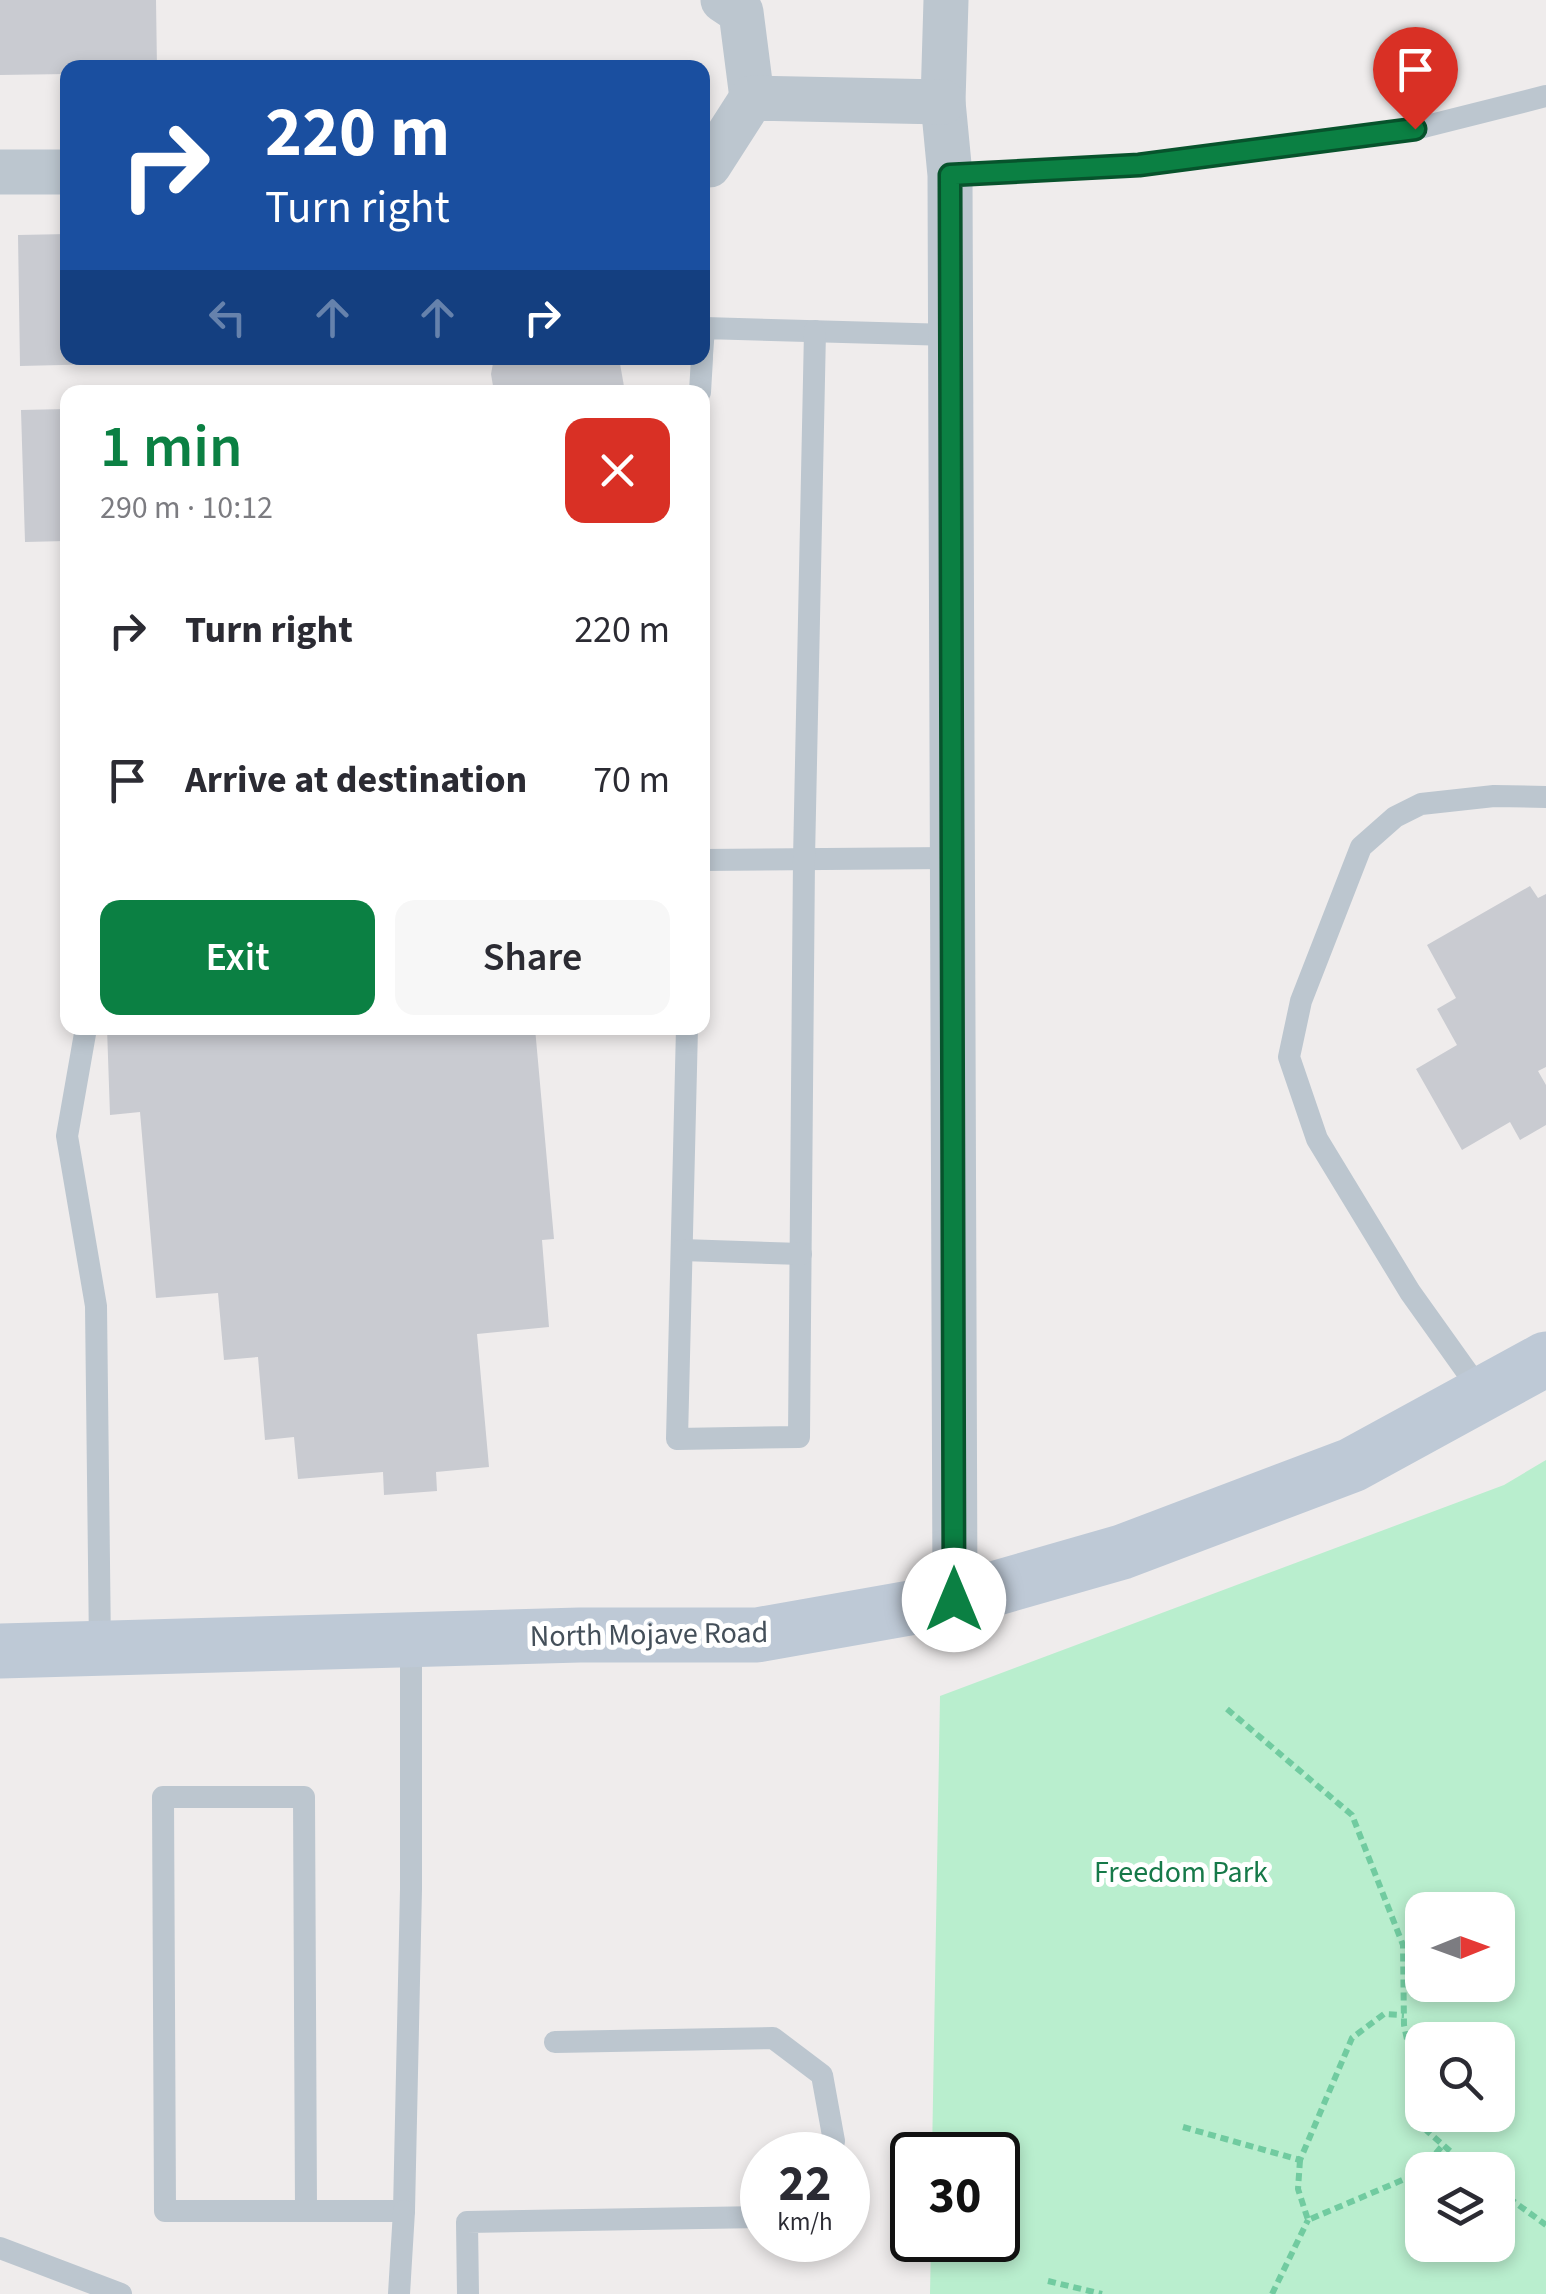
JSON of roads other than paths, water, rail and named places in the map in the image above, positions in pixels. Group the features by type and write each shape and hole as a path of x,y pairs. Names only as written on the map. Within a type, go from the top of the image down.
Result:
{"street":[{"path":"710,162 752,98 741,12 723,0"},
{"path":"946,0 944,102 950,175 954,1600"},
{"path":"752,98 944,102"},
{"path":"0,172 60,172"},
{"name":"North Mojave Road","path":"0,1651 757,1635 954,1600 1122,1552 1352,1465 1546,1359"}],"lane":[{"path":"950,175 1139,165 1415,129 1546,96"},
{"path":"710,328 950,334"},
{"path":"687,1035 677,1439 799,1436 804,860 815,331"},
{"path":"1482,1393 1410,1292 1317,1139 1290,1058 1301,1002 1361,848 1395,817 1421,804 1494,796 1546,797"},
{"path":"710,860 950,858"},
{"path":"85,1035 67,1136 96,1306 100,1648"},
{"path":"682,1250 801,1254"},
{"path":"399,2294 412,1890 411,1640"},
{"path":"306,2210 304,1796 163,1797 164,2211 404,2211"},
{"path":"556,2042 774,2038 822,2076 832,2132"},
{"path":"468,2294 467,2222 740,2217"},
{"path":"0,2248 122,2294"}],"park label":[{"name":"Freedom Park","path":"1181,1872"}]}
